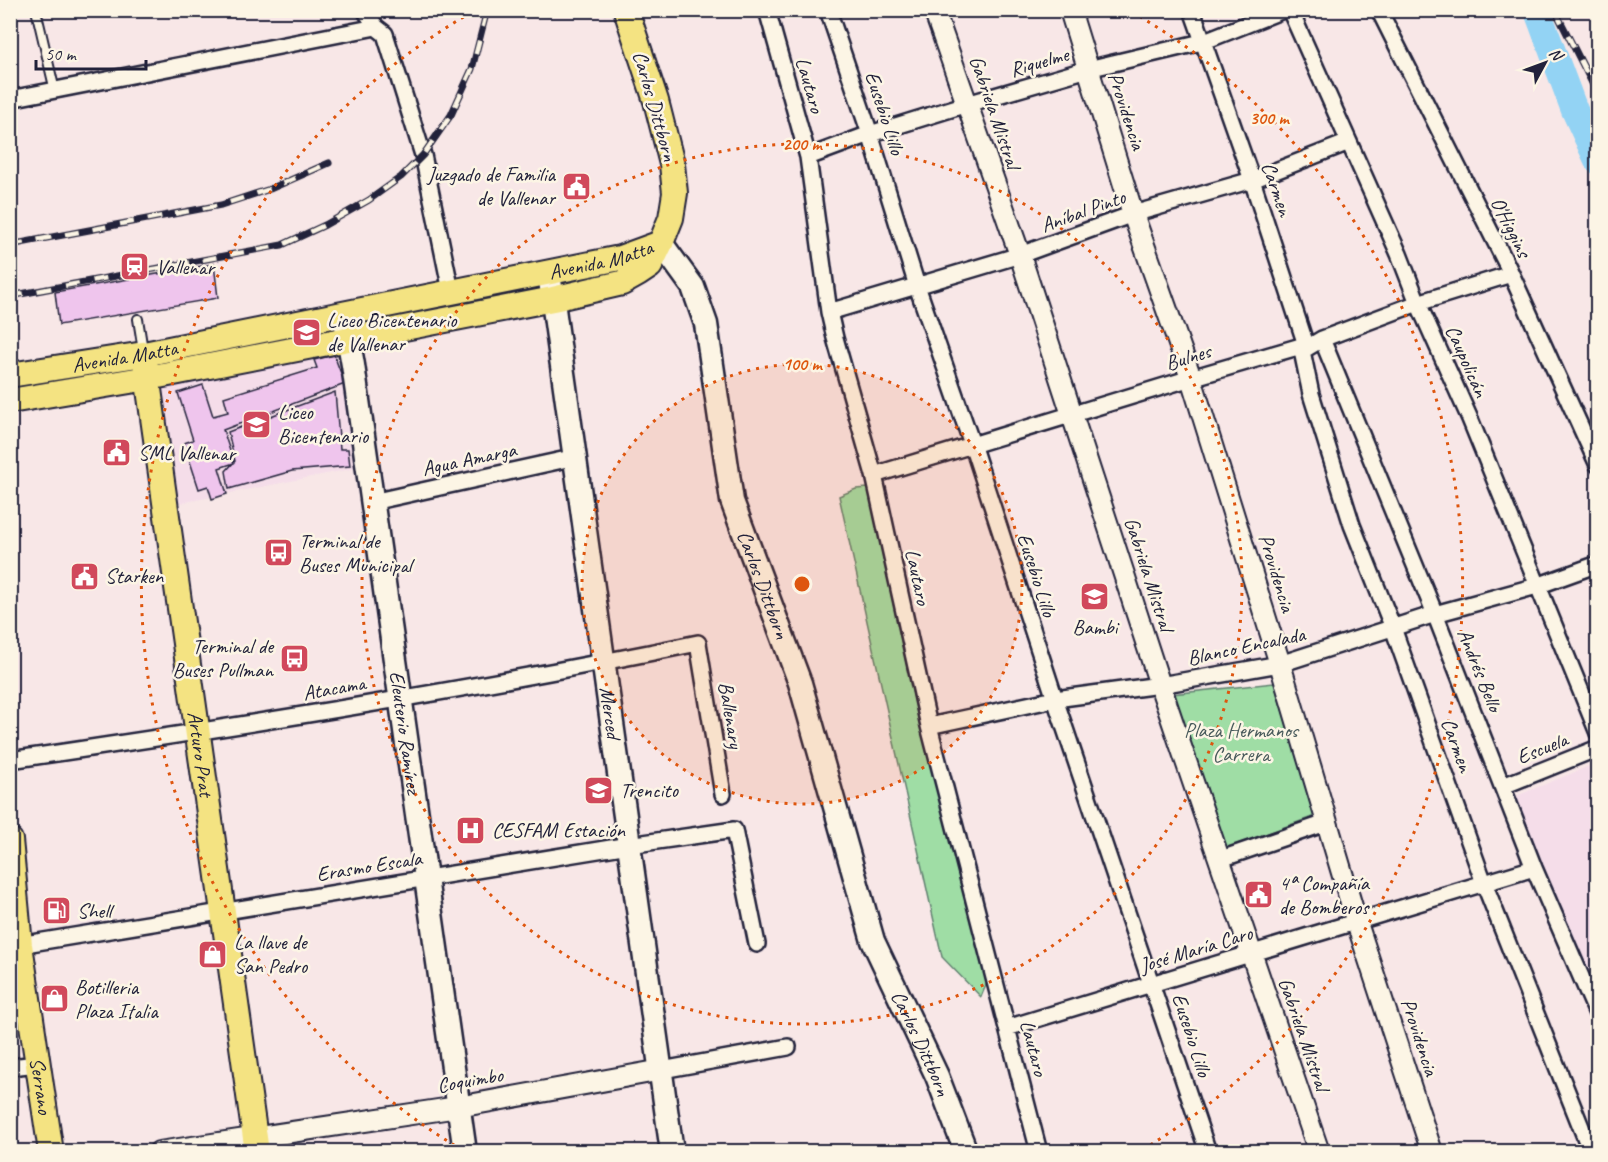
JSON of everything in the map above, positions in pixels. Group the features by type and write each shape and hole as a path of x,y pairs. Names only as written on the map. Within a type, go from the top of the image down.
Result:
{"main road":[{"name":"Carlos Dittborn","path":"626,10 656,101 672,164 675,193 671,218 661,243 693,287 706,324 732,501 800,683 873,941 937,1076 966,1152"},
{"name":"Avenida Matta","path":"10,375 144,354 549,273 620,258 661,243"},
{"name":"Avenida Matta","path":"10,401 148,378 553,299 622,283 650,266 661,243"},
{"name":"Merced","path":"549,273 672,1152"},
{"name":"Eleuterio Ramírez","path":"344,314 465,1152"},
{"name":"Arturo Prat","path":"144,354 256,1144"},
{"name":"Serrano","path":"10,840 15,946 38,1064 51,1152"}],"street":[{"path":"365,10 376,27 385,34 423,155 451,291"},
{"name":"Lautaro","path":"768,10 808,157 829,312 874,475 929,726 1039,1152"},
{"name":"Eusebio Lillo","path":"828,10 917,286 972,444 1055,699 1208,1152"},
{"name":"Gabriela Mistral","path":"934,10 1020,255 1160,685 1319,1152"},
{"name":"Providencia","path":"1070,10 1133,214 1191,378 1281,664 1356,920 1432,1152"},
{"name":"Carmen","path":"1192,10 1252,180 1304,347 1311,394 1352,525 1393,628 1484,883 1591,1151"},
{"name":"Riquelme","path":"808,157 967,104 1088,69 1202,42 1283,10"},
{"name":"Caupolicán","path":"1290,10 1470,419 1598,733"},
{"name":"O'Higgins","path":"1379,10 1511,274 1598,465"},
{"path":"10,99 376,27"},
{"name":"Aníbal Pinto","path":"829,312 1020,255 1133,214 1252,180 1349,142"},
{"name":"Bulnes","path":"874,475 1191,378 1304,347 1418,303 1511,274"},
{"name":"Andrés Bello","path":"1322,339 1435,614 1534,868 1598,1016"},
{"name":"Agua Amarga","path":"372,502 576,457"},
{"name":"Blanco Encalada","path":"929,726 1055,699 1160,685 1281,664 1435,614 1537,586 1598,564"},
{"name":"Atacama","path":"10,760 400,699 698,643"},
{"name":"Ballenary","path":"698,643 723,794"},
{"name":"Escuela","path":"1503,786 1598,748"},
{"path":"1221,859 1326,822"},
{"name":"Erasmo Escala","path":"15,946 629,845 734,830 757,944"},
{"name":"José María Caro","path":"1007,1028 1356,920 1534,868"},
{"name":"Coquimbo","path":"159,1152 256,1144 788,1047"},
{"path":"10,1067 38,1064"}],"lane":[{"path":"36,10 55,91"},
{"path":"138,319 144,354"}],"shaded area":[{"name":"Liceo Bicentenario","path":"340,348 356,468 176,504 157,381"},
{"path":"1597,763 1597,992 1514,797"}],"green space":[{"path":"868,488 918,717 988,980 981,997 942,957 839,496 856,489"},
{"name":"Plaza Hermanos Carrera","path":"1274,683 1315,816 1224,849 1172,694"}],"building":[{"path":"214,264 218,298 59,325 55,292"},
{"path":"334,355 345,384 223,430 234,463 219,468 227,494 212,499 208,486 199,489 184,443 193,440 178,393 203,385 213,416 228,412 224,397 317,368 314,360"},
{"path":"335,392 340,449 348,449 350,466 292,471 229,489 226,471 235,461 228,432"}],"waterway":[{"path":"1537,10 1574,109 1598,161"}],"railway":[{"path":"10,296 282,245 325,225 369,200 401,177 423,155 451,115 472,69 487,10"},
{"path":"1555,10 1598,95"},
{"path":"10,245 221,205 270,189 329,163"}],"place":[{"name":"Juzgado de Familia de Vallenar","path":"576,186"},
{"name":"Vallenar","path":"135,267"},
{"name":"Liceo Bicentenario de Vallenar","path":"306,332"},
{"name":"Liceo Bicentenario","path":"257,424"},
{"name":"SML Vallenar","path":"117,453"},
{"name":"Terminal de Buses Municipal","path":"278,553"},
{"name":"Starken","path":"84,576"},
{"name":"Bambi","path":"1095,596"},
{"name":"Terminal de Buses Pullman","path":"294,658"},
{"name":"Trencito","path":"599,790"},
{"name":"CESFAM Estación","path":"471,830"},
{"name":"4ª Compañía de Bomberos","path":"1258,895"},
{"name":"Shell","path":"56,911"},
{"name":"La llave de San Pedro","path":"213,954"},
{"name":"Botilleria Plaza Italia","path":"54,999"}]}
